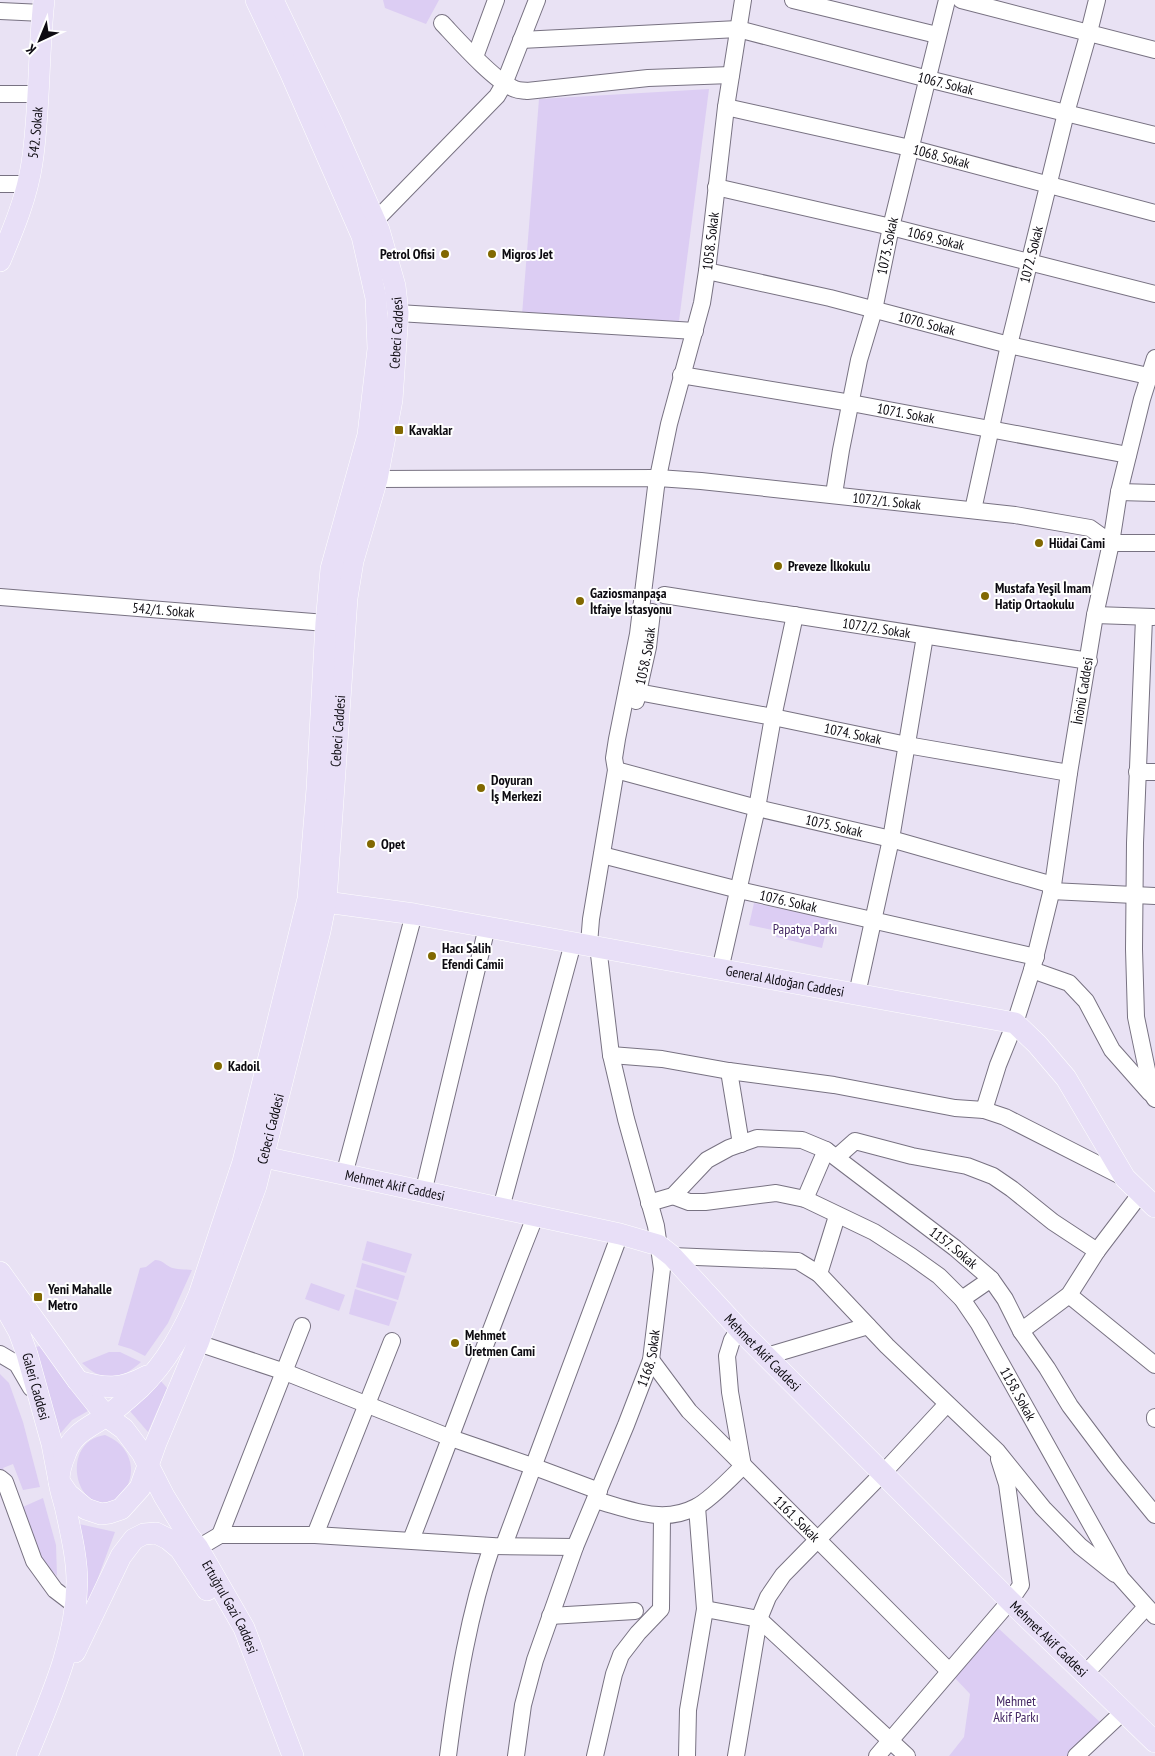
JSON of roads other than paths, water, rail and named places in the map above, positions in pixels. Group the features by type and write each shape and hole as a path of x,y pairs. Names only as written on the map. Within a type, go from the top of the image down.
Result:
{"main road":[{"name":"Cebeci Caddesi","path":"149,1466 159,1436 198,1343 256,1186 264,1157 317,900 341,669 332,569 368,435 378,349 372,229 291,74 256,0"},
{"name":"Cebeci Caddesi","path":"273,0 331,121 396,286 398,313 392,400 377,479 353,561 347,598 336,624"},
{"name":"542. Sokak","path":"0,261 22,205 28,184 36,134 37,94 44,7"},
{"name":"Cebeci Caddesi","path":"106,1416 131,1397 156,1371 183,1330 199,1295 242,1167 317,900"},
{"name":"General Aldoğan Caddesi","path":"317,900 487,926 1015,1023"},
{"path":"1015,1023 1037,1044 1066,1078 1125,1178 1148,1200"},
{"path":"251,1131 256,1148 264,1157"},
{"name":"Mehmet Akif Caddesi","path":"264,1157 620,1234 665,1250 739,1329 1010,1601 1155,1742"},
{"name":"Galeri Caddesi","path":"0,1272 78,1381 106,1416"},
{"name":"Galeri Caddesi","path":"0,1298 19,1332 27,1354 52,1444 74,1552 77,1580 76,1606 67,1651 55,1688"},
{"path":"78,1381 97,1387 114,1387 140,1380 156,1371"},
{"path":"106,1416 124,1429 133,1439 149,1466 140,1488 129,1501 121,1509 109,1513 94,1512 78,1504 68,1494 59,1480 64,1455 75,1436 106,1416"},
{"name":"Ertuğrul Gazi Caddesi","path":"149,1466 170,1508 198,1548 244,1628 293,1756"},
{"path":"27,1756 55,1688 82,1640 122,1556 134,1539 144,1534 156,1533 168,1539 180,1549 225,1622 242,1647 258,1664"}],"street":[{"path":"475,57 496,0"},
{"path":"372,229 497,96 504,84 537,0"},
{"name":"1058. Sokak","path":"587,945 616,770 622,761 632,691 648,647 654,594 658,478 681,375 702,303 726,107 743,0"},
{"path":"793,0 937,35"},
{"name":"1073. Sokak","path":"834,494 859,360 874,310 891,227 947,0"},
{"path":"961,0 1155,50"},
{"name":"1072. Sokak","path":"973,510 1009,345 1066,113 1090,32 1097,0"},
{"path":"0,11 44,7"},
{"path":"442,23 504,84 516,90 527,91 648,78 731,75"},
{"name":"1067. Sokak","path":"521,40 738,29 928,79 1155,135"},
{"path":"0,94 37,94"},
{"name":"1068. Sokak","path":"726,107 910,148 1155,213"},
{"path":"0,184 28,184"},
{"name":"1069. Sokak","path":"716,187 891,227 1155,294"},
{"name":"1070. Sokak","path":"707,271 830,298 1009,345 1148,376"},
{"path":"398,313 694,331"},
{"name":"İnönü Caddesi","path":"984,1110 1034,963 1052,888 1095,615 1111,544 1119,492 1128,455 1148,399 1148,376 1155,358"},
{"name":"1071. Sokak","path":"681,375 851,403 1128,455"},
{"name":"1072/1. Sokak","path":"377,479 658,478 834,494 1015,515 1090,528 1111,544"},
{"path":"1119,492 1155,493"},
{"path":"1111,544 1155,543"},
{"name":"1072/2. Sokak","path":"654,594 1089,661"},
{"name":"542/1. Sokak","path":"0,597 336,624"},
{"path":"720,970 757,808 773,718 795,615"},
{"path":"1095,615 1149,617 1137,772 1136,1017 1153,1097"},
{"path":"857,994 891,839 926,636"},
{"name":"1074. Sokak","path":"632,691 906,745 1069,773"},
{"name":"1075. Sokak","path":"616,770 757,808 891,839 1052,888 1155,896"},
{"path":"1137,772 1155,772"},
{"name":"1076. Sokak","path":"602,855 739,890 873,921 1034,963 1068,983 1086,1001 1112,1050 1153,1097"},
{"path":"344,1175 414,914"},
{"path":"423,1192 487,926"},
{"path":"502,1208 587,945"},
{"name":"1168. Sokak","path":"516,1756 523,1705 535,1660 550,1616 575,1547 651,1360 665,1250 649,1203 626,1118 587,945"},
{"path":"611,1055 662,1059 729,1071 834,1085 955,1108 984,1110 1006,1117 1125,1178"},
{"path":"729,1071 740,1144"},
{"name":"1157. Sokak","path":"674,1196 707,1160 756,1138 802,1140 831,1154 955,1248 991,1280 1005,1299 1021,1331 1047,1368 1070,1406 1155,1515"},
{"path":"805,1199 831,1154 855,1142 912,1156 967,1166 999,1180 1053,1222 1097,1251"},
{"name":"1158. Sokak","path":"674,1196 689,1202 705,1202 776,1193 805,1199 837,1216 874,1232 939,1276 962,1299 1015,1388 1121,1578 1151,1611"},
{"path":"649,1203 674,1196"},
{"path":"1021,1331 1069,1295 1097,1251 1148,1200"},
{"path":"411,1540 451,1438 494,1318 535,1216"},
{"path":"819,1274 837,1216"},
{"path":"448,1756 462,1661 480,1581 498,1545 532,1466 620,1234"},
{"path":"665,1250 798,1261 819,1274 887,1346 997,1451 1043,1508 1080,1546 1121,1578"},
{"path":"962,1299 991,1280"},
{"path":"1069,1295 1154,1363"},
{"path":"220,1535 302,1326"},
{"path":"767,1356 868,1326"},
{"path":"198,1343 285,1372 451,1438 532,1466 644,1514 662,1517 697,1507 743,1466 730,1392 726,1356 732,1340 739,1329"},
{"path":"315,1535 392,1341"},
{"path":"0,1354 16,1364 24,1374 31,1389 39,1398"},
{"name":"1161. Sokak","path":"651,1360 689,1411 949,1671"},
{"path":"736,1756 759,1618 768,1597 783,1575 883,1473 947,1404"},
{"path":"877,1756 1010,1601 1021,1584 1007,1484 997,1451"},
{"path":"0,1478 5,1482 34,1562 55,1590 76,1606"},
{"path":"687,1756 688,1710 705,1609 697,1507"},
{"path":"595,1756 614,1674 621,1655 638,1633 661,1609 662,1517"},
{"path":"198,1548 220,1535 315,1535 498,1545 575,1547"},
{"path":"705,1609 759,1618 908,1756"},
{"path":"550,1616 635,1611"},
{"path":"1086,1674 1151,1611"},
{"path":"1076,1756 1124,1711"}],"place":[{"name":"Petrol Ofisi","path":"445,254"},
{"name":"Migros Jet","path":"492,254"},
{"name":"Kavaklar","path":"399,430"},
{"name":"Hüdai Cami","path":"1039,543"},
{"name":"Preveze İlkokulu","path":"778,566"},
{"name":"Mustafa Yeşil İmam Hatip Ortaokulu","path":"985,596"},
{"name":"Gaziosmanpaşa İtfaiye İstasyonu","path":"580,601"},
{"name":"Doyuran İş Merkezi","path":"481,788"},
{"name":"Opet","path":"371,844"},
{"name":"Hacı Salih Efendi Camii","path":"432,956"},
{"name":"Kadoil","path":"218,1066"},
{"name":"Yeni Mahalle Metro","path":"38,1297"},
{"name":"Mehmet Üretmen Cami","path":"455,1343"}],"park label":[{"name":"Papatya Parkı","path":"805,929"},
{"name":"Mehmet Akif Parkı","path":"1016,1709"}]}
